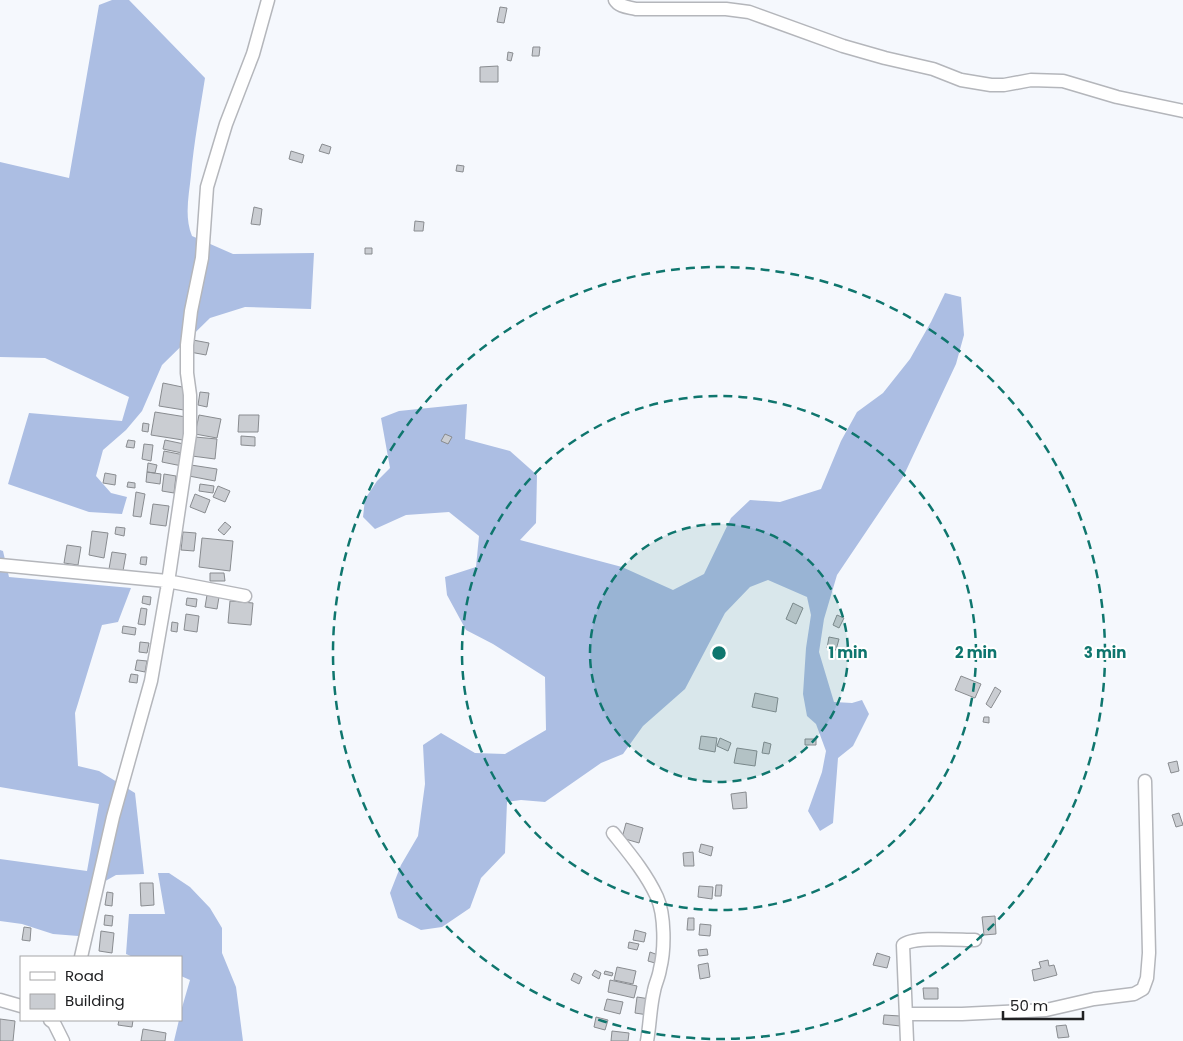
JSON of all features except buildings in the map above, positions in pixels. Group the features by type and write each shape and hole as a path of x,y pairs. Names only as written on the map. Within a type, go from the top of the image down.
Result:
{"street":[{"path":"81,956 113,818 151,681 190,434 187,345 191,311 202,258 207,187 226,124 253,54 268,0"},
{"path":"615,0 617,4 636,8 749,12 843,46 934,69 961,80 991,85 1004,85 1031,80 1062,81 1117,97 1183,111"},
{"path":"0,565 167,581 245,596"},
{"path":"906,1014 962,1014 1046,1010 1094,999 1134,994 1142,989 1147,978 1149,954 1145,781"},
{"path":"613,833 633,858 658,898 662,920 663,946 647,1041"},
{"path":"907,1041 903,945 907,941 918,939 975,940"},
{"path":"0,1000 20,1006"},
{"path":"53,1021 63,1041"}],"shaded area":[{"path":"112,0 129,0 205,78 188,198 188,221 192,236 233,254 314,253 311,309 245,307 210,318 162,365 142,411 126,430 103,450 96,476 111,493 127,497 122,514 89,512 8,484 29,413 122,421 129,397 45,358 0,357 0,162 69,178 99,5"},
{"path":"945,293 961,297 964,335 956,364 903,477 837,575 824,619 819,652 834,702 852,703 862,700 869,714 853,746 838,758 833,823 820,831 808,811 822,772 826,751 816,724 807,716 803,694 806,648 811,615 807,597 768,580 750,587 725,613 685,689 643,726 623,754 601,763 545,802 521,800 507,802 505,853 481,878 470,908 442,927 421,930 398,918 390,893 401,865 418,836 425,784 423,745 441,733 475,753 505,754 546,730 545,677 493,644 466,630 447,595 445,577 476,567 479,536 449,512 406,515 375,529 363,517 365,499 377,481 390,468 381,418 399,411 467,404 465,439 510,451 537,475 536,523 520,540 622,567 673,590 704,574 731,518 750,500 780,502 821,489 841,441 857,412 883,393 910,359"},
{"path":"0,550 3,551 9,577 131,588 118,622 102,625 75,713 78,766 99,771 135,793 144,874 116,875 100,884 91,937 53,934 22,924 0,921 0,859 87,871 99,804 0,787"},
{"path":"158,873 169,873 190,887 210,908 222,928 222,953 236,987 243,1041 174,1041 179,1021 182,1021 182,1008 190,980 182,976 182,956 131,956 126,954 129,914 165,914"}]}
